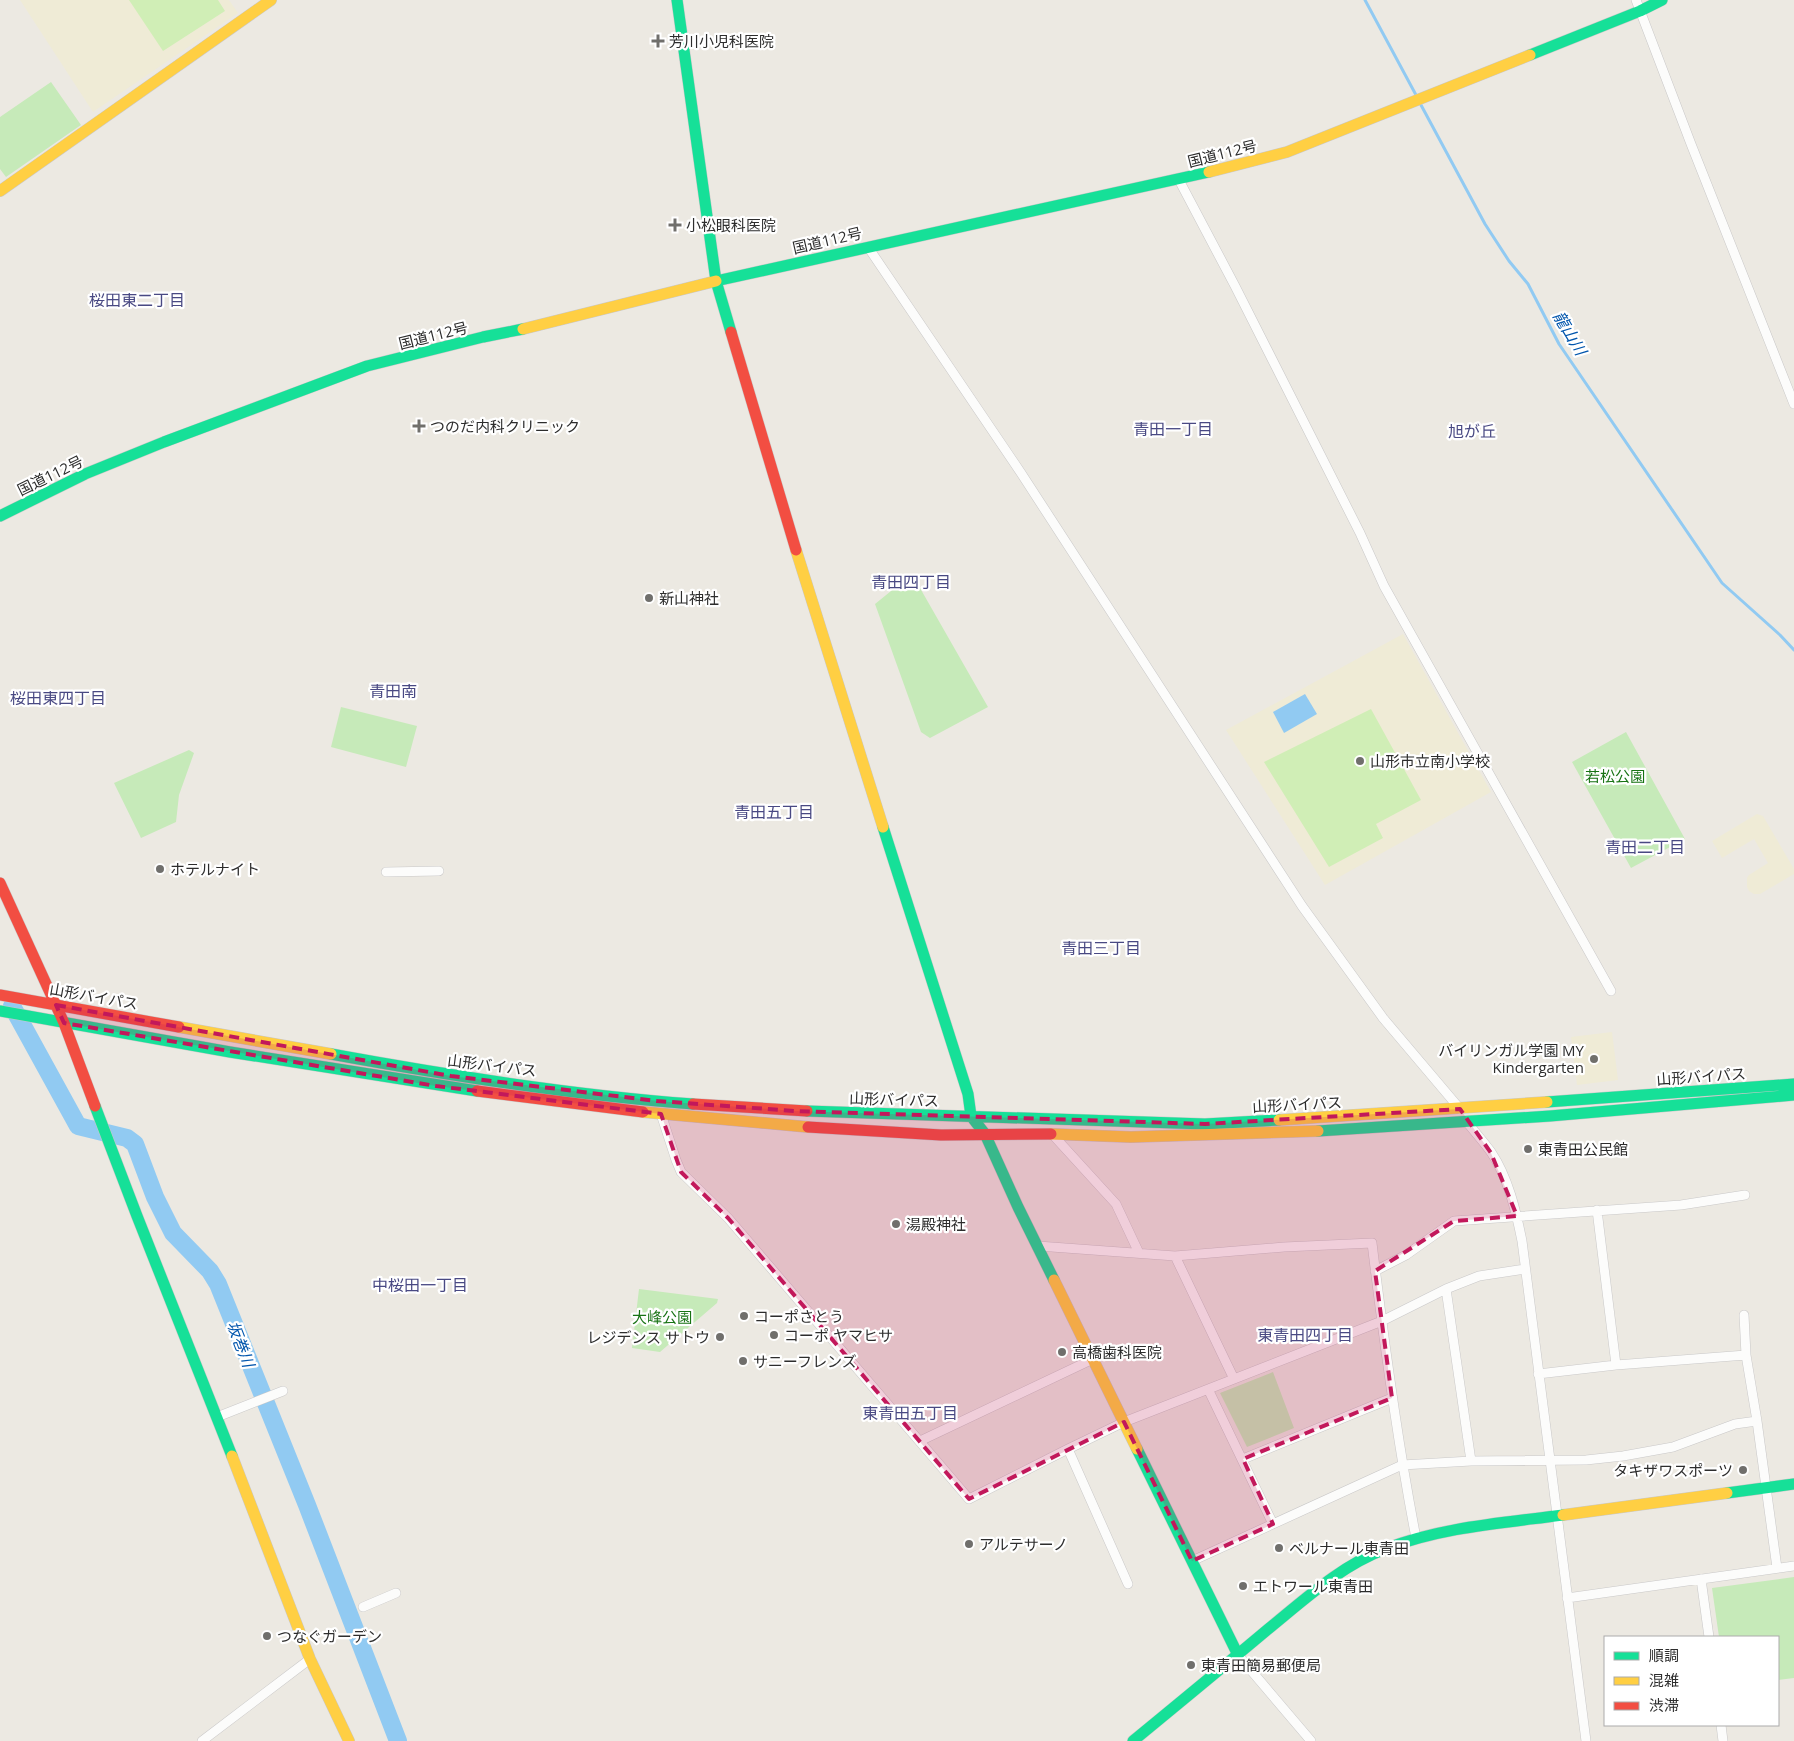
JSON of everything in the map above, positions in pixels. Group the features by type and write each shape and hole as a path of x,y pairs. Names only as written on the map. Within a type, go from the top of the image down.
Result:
{"main road":[{"path":"0,192 271,0"},
{"path":"677,0 694,136 716,281 824,641 968,1094 971,1116 985,1134 1018,1207 1238,1655"},
{"name":"国道112号","path":"0,516 85,474 164,442 367,366 716,281 868,246 1179,180 1287,152 1471,80 1638,5 1662,0"},
{"path":"0,883 64,1023 263,1533 310,1659 348,1741"},
{"name":"山形バイパス","path":"0,995 451,1076 657,1101 795,1112 1205,1124 1460,1109 1794,1084"},
{"name":"山形バイパス","path":"0,1011 436,1086 661,1114 784,1125 928,1134 1051,1134 1138,1137 1252,1134 1467,1122 1794,1095"},
{"path":"1133,1741 1348,1566 1384,1549 1448,1530 1794,1484"}],"street":[{"path":"1638,5 1794,404"},
{"path":"1179,180 1324,462 1396,609 1611,991"},
{"path":"868,246 1021,473 1302,906 1383,1018 1460,1109 1467,1122 1491,1153 1505,1180 1517,1216 1525,1269 1586,1741"},
{"path":"386,872 439,871"},
{"path":"661,1114 681,1172 728,1218 969,1500 1124,1422 1382,1321 1446,1289 1479,1276 1525,1269"},
{"path":"1051,1134 1116,1204 1139,1253"},
{"path":"1376,1271 1406,1255 1454,1221 1681,1205 1745,1195"},
{"path":"1597,1210 1616,1365"},
{"path":"1038,1246 1175,1256 1284,1247 1372,1243 1392,1398 1416,1538"},
{"path":"1175,1256 1234,1379"},
{"path":"1446,1289 1471,1462"},
{"path":"1744,1315 1746,1355 1777,1568"},
{"path":"1538,1374 1616,1365 1746,1355"},
{"path":"920,1442 1092,1359"},
{"path":"1208,1389 1273,1524"},
{"path":"217,1417 283,1391"},
{"path":"1243,1459 1392,1398"},
{"path":"1192,1561 1402,1465 1586,1460 1623,1456 1673,1447 1736,1424 1757,1421"},
{"path":"1068,1449 1128,1584"},
{"path":"1567,1598 1794,1566"},
{"path":"1701,1579 1709,1636"},
{"path":"363,1607 396,1593"},
{"path":"1238,1655 1311,1741"},
{"path":"202,1741 310,1659"},
{"path":"1721,1726 1723,1741"}],"highlighted area":[{"path":"56,1005 451,1076 657,1101 795,1111 1205,1124 1460,1109 1491,1153 1517,1216 1454,1221 1375,1271 1392,1398 1243,1459 1273,1524 1192,1561 1124,1422 969,1499 728,1218 681,1172 661,1114 436,1086 64,1023"}],"shaded area":[{"path":"20,0 229,0 238,13 93,112"},
{"name":"山形市立南小学校","path":"1403,634 1491,792 1325,885 1226,730"},
{"path":"1757,814 1763,816 1794,869 1794,874 1760,894 1754,894 1747,887 1747,878 1768,863 1754,839 1722,858 1712,841"},
{"name":"バイリンガル学園 MY Kindergarten","path":"1612,1032 1618,1080 1577,1085 1571,1037"}],"green space":[{"path":"129,0 218,0 225,11 163,51"},
{"path":"51,82 81,125 6,177 0,169 0,117"},
{"path":"912,574 988,707 930,738 921,732 875,604"},
{"path":"341,707 417,726 406,767 331,747"},
{"path":"1371,709 1421,800 1376,824 1383,838 1329,867 1264,762"},
{"name":"若松公園","path":"1626,732 1685,839 1631,868 1572,762"},
{"path":"189,750 194,753 179,795 176,822 141,838 114,783"},
{"name":"大峰公園","path":"639,1289 718,1299 717,1303 660,1352 632,1348"},
{"path":"1273,1372 1294,1428 1247,1447 1220,1393"},
{"path":"1794,1577 1794,1678 1779,1680 1779,1636 1719,1636 1712,1588"}],"water":[{"path":"1305,694 1317,714 1284,733 1273,712"}],"waterway":[{"name":"龍山川","path":"1365,0 1416,95"},
{"name":"龍山川","path":"1421,105 1485,224 1509,261 1528,284 1559,344 1722,583 1794,650"},
{"name":"坂巻川","path":"12,1006 78,1126 127,1138 135,1144 155,1197 173,1233 210,1271 218,1284 307,1505 398,1741"}],"traffic: fast":[{"path":"677,0 716,281 731,332"},
{"path":"1530,55 1640,11 1662,0"},
{"path":"716,281 1209,172"},
{"path":"0,516 85,474 164,442 367,366 523,329"},
{"path":"883,827 968,1094 971,1116 985,1134 1054,1280"},
{"path":"0,1011 230,1052 477,1091"},
{"path":"331,1054 511,1084 693,1104"},
{"path":"1547,1102 1794,1084"},
{"path":"1318,1131 1550,1116 1794,1095"},
{"path":"95,1106 232,1456"},
{"path":"807,1111 1205,1124 1279,1120"},
{"path":"1137,1449 1238,1655"},
{"path":"1727,1493 1794,1484"},
{"path":"1133,1741 1309,1596 1338,1574 1369,1556 1406,1542 1450,1531 1495,1523 1563,1515"}],"traffic: slow":[{"path":"0,191 271,0"},
{"path":"1209,172 1287,152 1530,55"},
{"path":"523,329 716,281"},
{"path":"796,550 883,827"},
{"path":"179,1027 331,1054"},
{"path":"1279,1120 1547,1102"},
{"path":"643,1112 808,1127"},
{"path":"1051,1134 1131,1137 1318,1131"},
{"path":"1054,1280 1137,1449"},
{"path":"232,1456 310,1659 349,1741"},
{"path":"1563,1515 1727,1493"}],"traffic: jam":[{"path":"731,332 796,550"},
{"path":"0,883 64,1023 95,1106"},
{"path":"0,995 179,1027"},
{"path":"477,1091 643,1112"},
{"path":"693,1104 807,1111"},
{"path":"808,1127 941,1135 1051,1134"}],"place":[{"name":"芳川小児科医院","path":"658,41"},
{"name":"小松眼科医院","path":"675,225"},
{"name":"つのだ内科クリニック","path":"419,426"},
{"name":"新山神社","path":"649,598"},
{"name":"山形市立南小学校","path":"1360,761"},
{"name":"ホテルナイト","path":"160,869"},
{"name":"バイリンガル学園 MY Kindergarten","path":"1594,1059"},
{"name":"東青田公民館","path":"1528,1149"},
{"name":"湯殿神社","path":"896,1224"},
{"name":"コーポさとう","path":"744,1316"},
{"name":"コーポ ヤマヒサ","path":"774,1335"},
{"name":"レジデンス サトウ","path":"720,1337"},
{"name":"高橋歯科医院","path":"1062,1352"},
{"name":"サニーフレンズ","path":"743,1361"},
{"name":"タキザワスポーツ","path":"1743,1470"},
{"name":"アルテサーノ","path":"969,1544"},
{"name":"ベルナール東青田","path":"1279,1548"},
{"name":"エトワール東青田","path":"1243,1586"},
{"name":"つなぐガーデン","path":"267,1636"},
{"name":"東青田簡易郵便局","path":"1191,1665"}],"district":[{"name":"桜田東二丁目","path":"137,300"},
{"name":"青田一丁目","path":"1173,429"},
{"name":"旭が丘","path":"1472,431"},
{"name":"青田四丁目","path":"911,582"},
{"name":"青田南","path":"393,691"},
{"name":"桜田東四丁目","path":"58,698"},
{"name":"青田五丁目","path":"774,812"},
{"name":"青田二丁目","path":"1645,847"},
{"name":"青田三丁目","path":"1101,948"},
{"name":"中桜田一丁目","path":"420,1285"},
{"name":"東青田四丁目","path":"1305,1335"},
{"name":"東青田五丁目","path":"910,1413"}]}
